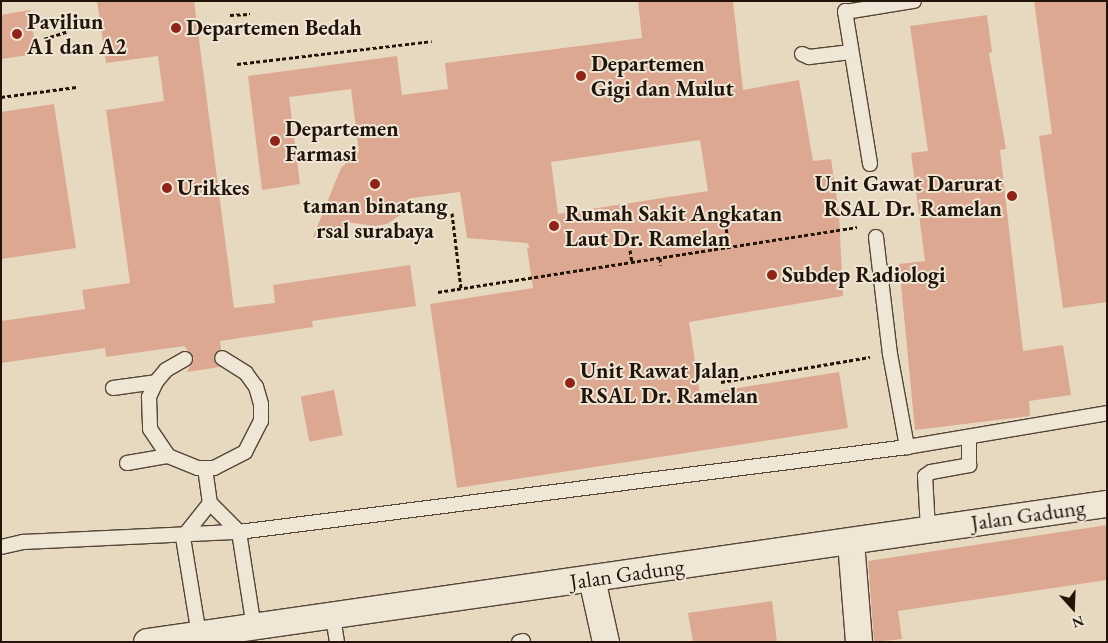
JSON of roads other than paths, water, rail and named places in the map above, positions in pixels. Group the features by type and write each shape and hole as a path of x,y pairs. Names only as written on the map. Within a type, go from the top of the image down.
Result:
{"street":[{"name":"Jalan Gadung","path":"147,642 199,635 240,634 332,616 1107,504"},
{"path":"851,542 860,642"},
{"path":"592,579 606,642"}],"lane":[{"path":"870,164 845,12 914,1"},
{"path":"802,54 809,57 851,52"},
{"path":"876,237 890,354 907,446"},
{"path":"185,359 166,370 156,382 150,397 150,429 168,456 182,464 205,468 231,462 245,452 261,421 261,404 256,387 246,373 222,358"},
{"path":"114,388 156,382"},
{"path":"1,547 23,542 239,532 969,438 1107,413"},
{"path":"928,529 925,476 931,472 969,465 969,438"},
{"path":"126,462 168,456"},
{"path":"205,468 210,503 239,532 240,634"},
{"path":"199,635 183,536 210,503"},
{"path":"332,616 337,642"},
{"path":"519,642 523,641"}],"place":[{"name":"Departemen Bedah","path":"176,28"},
{"name":"Paviliun A1 dan A2","path":"17,34"},
{"name":"Departemen Gigi dan Mulut","path":"581,76"},
{"name":"Departemen Farmasi","path":"275,141"},
{"name":"taman binatang rsal surabaya","path":"375,184"},
{"name":"Urikkes","path":"167,188"},
{"name":"Unit Gawat Darurat RSAL Dr. Ramelan","path":"1012,196"},
{"name":"Rumah Sakit Angkatan Laut Dr. Ramelan","path":"554,226"},
{"name":"Subdep Radiologi","path":"772,275"},
{"name":"Unit Rawat Jalan RSAL Dr. Ramelan","path":"570,383"}]}
